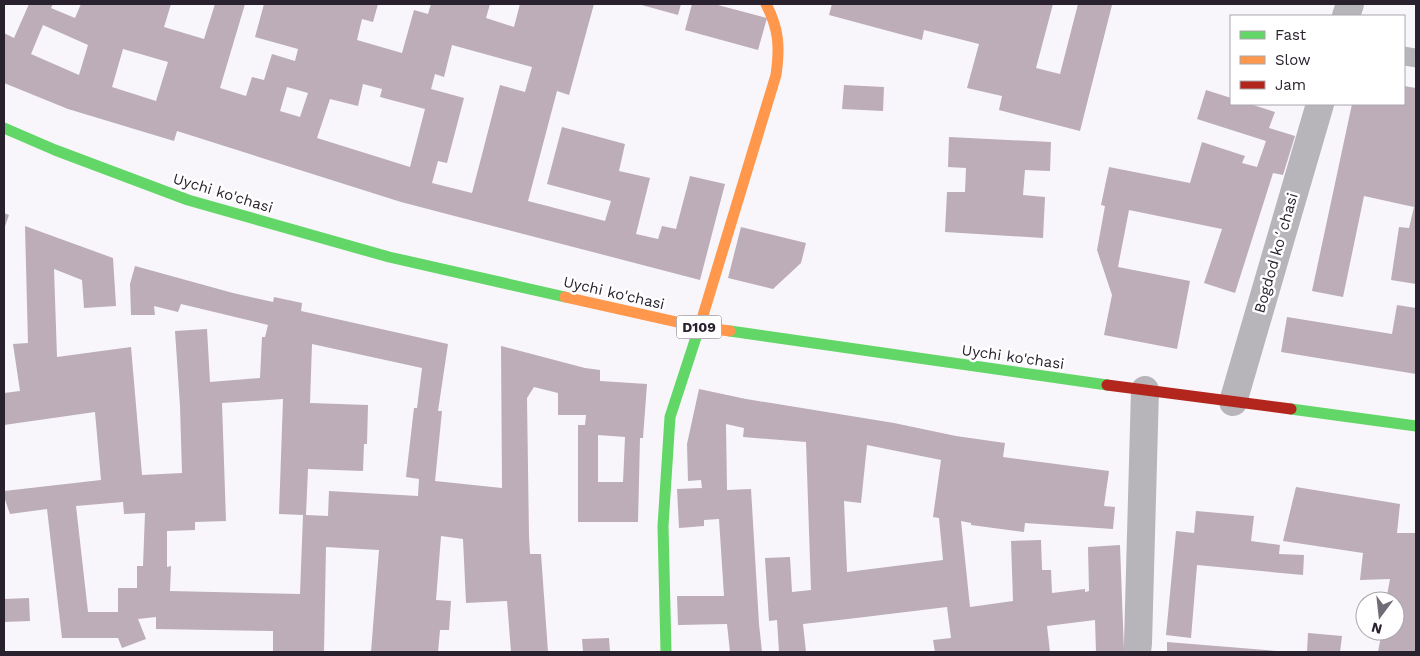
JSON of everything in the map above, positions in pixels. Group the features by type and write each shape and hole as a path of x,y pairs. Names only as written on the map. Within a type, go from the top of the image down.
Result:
{"main road":[{"path":"666,652 662,526 670,417 776,75 779,53 778,36 774,19 766,4"},
{"name":"Uychi ko'chasi","path":"4,128 55,150 188,200 389,257 699,327 1416,426"}],"street":[{"name":"Bogdod koʻchasi","path":"1233,402 1320,105"},
{"path":"1137,652 1145,390"}],"building":[{"path":"29,4 53,4 51,8 75,18 81,4 171,4 164,27 204,39 215,4 245,4 220,88 246,96 252,77 264,80 272,54 295,61 298,49 255,37 264,4 378,4 373,22 362,19 357,40 402,53 414,10 428,14 431,4 490,4 486,18 514,27 520,4 594,4 569,95 557,91 528,201 605,221 611,201 547,184 562,127 625,144 619,171 650,178 636,234 658,239 662,226 676,229 690,176 725,184 700,280 401,202 177,131 174,141 68,109 4,83 4,33 14,38","holes":["43,25 88,45 79,75 31,54","452,45 532,67 525,92 500,85 472,193 432,183 438,161 447,163 464,98 431,89 435,74 444,77","123,49 168,62 156,101 112,87","363,84 382,89 380,97 425,109 410,167 317,138 330,99 358,106","287,87 308,93 300,117 280,111"]},
{"path":"638,4 681,4 678,15"},
{"path":"692,4 714,4 767,18 758,50 685,30"},
{"path":"832,4 1053,4 1036,68 1060,74 1078,4 1112,5 1080,131 999,110 1002,96 967,88 979,44 924,30 922,40 829,15"},
{"path":"844,85 884,87 883,111 842,109"},
{"path":"1405,86 1416,88 1416,284 1391,280 1399,227 1409,228 1414,207 1364,196 1343,297 1312,291 1352,105 1405,105"},
{"path":"1206,90 1230,98 1230,105 1253,105 1275,112 1269,128 1295,136 1283,175 1273,173 1235,293 1204,283 1222,229 1129,210 1118,267 1190,281 1177,349 1104,335 1112,295 1097,250 1105,206 1101,205 1109,167 1190,183 1202,142 1245,156 1242,163 1257,167 1266,141 1197,119"},
{"path":"949,137 1051,142 1050,171 1025,170 1023,195 1045,197 1043,238 945,232 947,192 965,192 966,168 948,167"},
{"path":"4,213 9,215 4,229"},
{"path":"25,226 113,258 116,306 84,308 82,280 54,269 57,357 131,347 142,475 182,473 175,331 207,329 210,382 260,378 262,337 265,337 268,325 181,304 178,312 154,306 155,315 131,315 130,284 135,266 273,302 274,297 302,303 301,311 448,344 438,411 442,411 435,481 502,488 501,346 585,368 600,370 600,381 647,384 643,438 640,438 638,522 578,522 578,425 585,425 586,415 558,415 558,393 534,387 527,398 529,536 530,554 541,554 548,652 511,652 507,601 466,603 463,539 441,536 436,600 451,601 449,630 440,630 438,652 371,652 379,550 326,547 324,652 273,652 273,631 156,629 156,617 138,619 146,639 122,648 118,638 62,638 47,509 10,514 4,497 4,491 101,480 95,412 4,425 4,393 20,391 13,344 28,343","holes":["312,344 422,368 417,408 414,408 406,477 419,479 418,496 329,491 328,516 306,515 308,469 363,471 364,444 367,444 368,405 310,403","283,399 279,514 303,515 300,594 170,591 171,566 167,567 167,531 195,530 195,522 226,521 222,403","598,435 625,437 623,482 598,482","123,502 124,514 145,513 143,566 137,566 137,588 118,588 118,612 88,612 76,506"]},
{"path":"741,227 806,243 801,263 773,289 728,278"},
{"path":"1397,305 1416,308 1416,374 1281,352 1287,317 1392,334"},
{"path":"699,389 746,399 1005,443 1003,457 1109,471 1104,506 1115,507 1113,529 1025,523 1024,532 971,525 971,523 961,521 970,607 1013,601 1011,541 1041,540 1042,570 1051,570 1052,593 1085,589 1085,592 1089,591 1088,547 1120,545 1124,652 1096,652 1095,620 1047,626 1050,652 935,652 933,640 951,638 947,607 803,624 806,652 779,652 777,620 769,621 765,558 790,557 792,592 811,590 806,442 743,437 744,428 726,424 727,490 751,489 762,652 730,652 727,624 678,625 677,596 724,596 719,519 704,520 704,526 679,528 677,489 702,488 701,480 688,481 687,444","holes":["867,445 941,460 933,517 939,518 943,560 847,572 844,501 861,503"]},
{"path":"1296,487 1400,504 1397,533 1416,533 1416,652 1378,652 1380,641 1405,641 1405,591 1388,591 1390,579 1360,580 1363,553 1283,541"},
{"path":"1196,511 1254,516 1251,541 1280,545 1279,554 1304,555 1303,575 1197,565 1191,638 1166,635 1176,531 1194,533"},
{"path":"29,598 30,621 4,622 4,599"},
{"path":"1308,633 1342,636 1340,652 1307,652"},
{"path":"609,638 610,652 583,652 582,639"},
{"path":"1167,642 1277,651 1277,652 1167,652"}],"traffic: fast":[{"path":"4,128 55,150 188,200 389,257 565,297"},
{"path":"666,652 663,526 670,417 701,322"},
{"path":"730,331 1107,385"},
{"path":"1291,409 1416,426"}],"traffic: slow":[{"path":"701,322 776,75 778,56 776,30 766,4"},
{"path":"565,297 699,327 730,331"}],"traffic: jam":[{"path":"1107,385 1291,409"}]}
